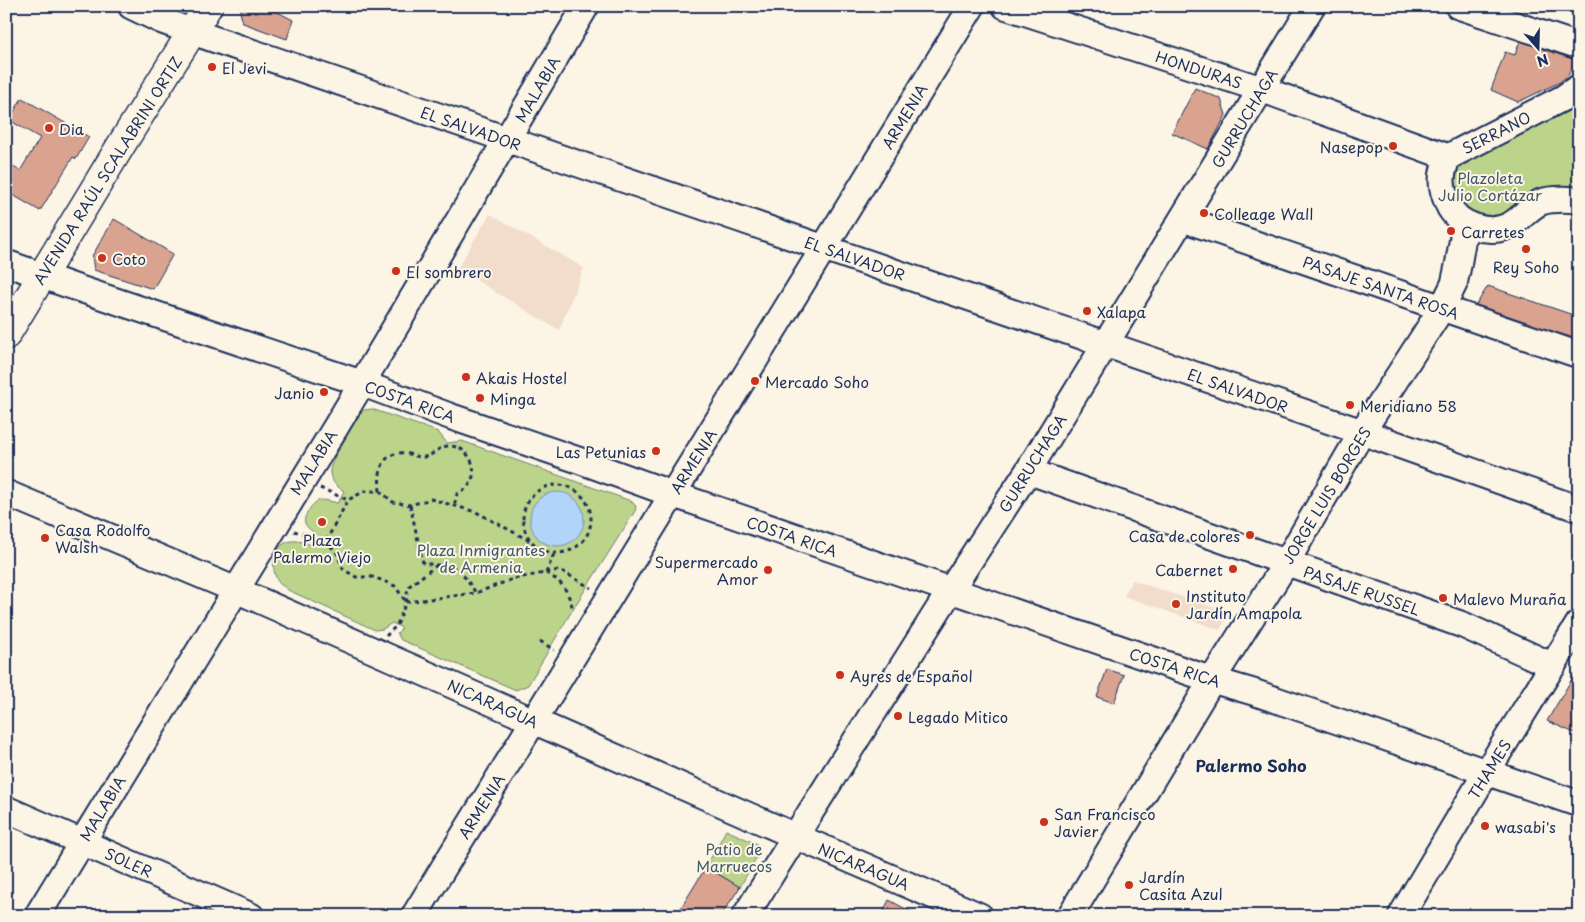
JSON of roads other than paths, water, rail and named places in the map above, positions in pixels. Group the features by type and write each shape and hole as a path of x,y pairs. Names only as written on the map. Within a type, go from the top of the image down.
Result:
{"main road":[{"name":"AVENIDA RAÚL SCALABRINI ORTIZ","path":"6,335 41,275 208,6"}],"street":[{"name":"EL SALVADOR","path":"131,6 160,20 193,32 1362,432 1579,509"},
{"name":"MALABIA","path":"37,916 337,425 586,6"},
{"name":"ARMENIA","path":"414,916 972,6"},
{"name":"HONDURAS","path":"1004,6 1260,89 1448,157"},
{"name":"GURRUCHAGA","path":"745,916 1028,471 1312,6"},
{"path":"1458,6 1579,46"},
{"name":"SERRANO","path":"1461,220 1450,208 1441,183 1442,171 1448,157 1563,98 1579,87"},
{"path":"1461,220 1485,230 1496,230 1510,225 1540,202 1557,199 1579,200"},
{"name":"PASAJE SANTA ROSA","path":"1183,219 1579,355"},
{"name":"JORGE LUIS BORGES","path":"1070,916 1212,680 1286,563 1362,432 1442,308 1454,284 1458,266 1462,237 1461,220"},
{"name":"COSTA RICA","path":"6,262 361,383 452,417 950,591 1212,680 1262,695 1579,804"},
{"name":"PASAJE RUSSEL","path":"1028,471 1463,625 1553,666"},
{"name":"NICARAGUA","path":"6,493 236,590 980,916"},
{"name":"THAMES","path":"1401,916 1486,772 1579,623"},
{"name":"SOLER","path":"6,809 252,916"}],"water":[{"path":"557,492 567,494 576,500 582,509 584,519 582,529 576,538 567,544 557,546 547,544 538,538 532,529 530,519 532,509 538,500 547,494"}],"place":[{"name":"El Jevi","path":"212,67"},
{"name":"Dia","path":"49,128"},
{"name":"Nasepop","path":"1393,146"},
{"name":"Colleage Wall","path":"1204,213"},
{"name":"Carretes","path":"1451,231"},
{"name":"Rey Soho","path":"1526,249"},
{"name":"Coto","path":"102,258"},
{"name":"El sombrero","path":"396,271"},
{"name":"Xalapa","path":"1087,311"},
{"name":"Akais Hostel","path":"466,377"},
{"name":"Mercado Soho","path":"755,381"},
{"name":"Janio","path":"324,392"},
{"name":"Minga","path":"480,398"},
{"name":"Meridiano 58","path":"1350,405"},
{"name":"Las Petunias","path":"656,451"},
{"name":"Plaza Palermo Viejo","path":"322,522"},
{"name":"Casa de colores","path":"1250,535"},
{"name":"Casa Rodolfo Walsh","path":"45,538"},
{"name":"Cabernet","path":"1233,569"},
{"name":"Supermercado Amor","path":"768,570"},
{"name":"Malevo Muraña","path":"1443,598"},
{"name":"Instituto Jardín Amapola","path":"1176,604"},
{"name":"Ayres de Español","path":"840,675"},
{"name":"Legado Mitico","path":"898,716"},
{"name":"San Francisco Javier","path":"1044,822"},
{"name":"wasabi's","path":"1485,826"},
{"name":"Jardín Casita Azul","path":"1129,885"}],"district":[{"name":"Palermo Soho","path":"1251,765"}],"park label":[{"name":"Plazoleta Julio Cortázar","path":"1490,186"},
{"name":"Plaza Inmigrantes de Armenia","path":"481,558"},
{"name":"Patio de Marruecos","path":"734,856"}]}
